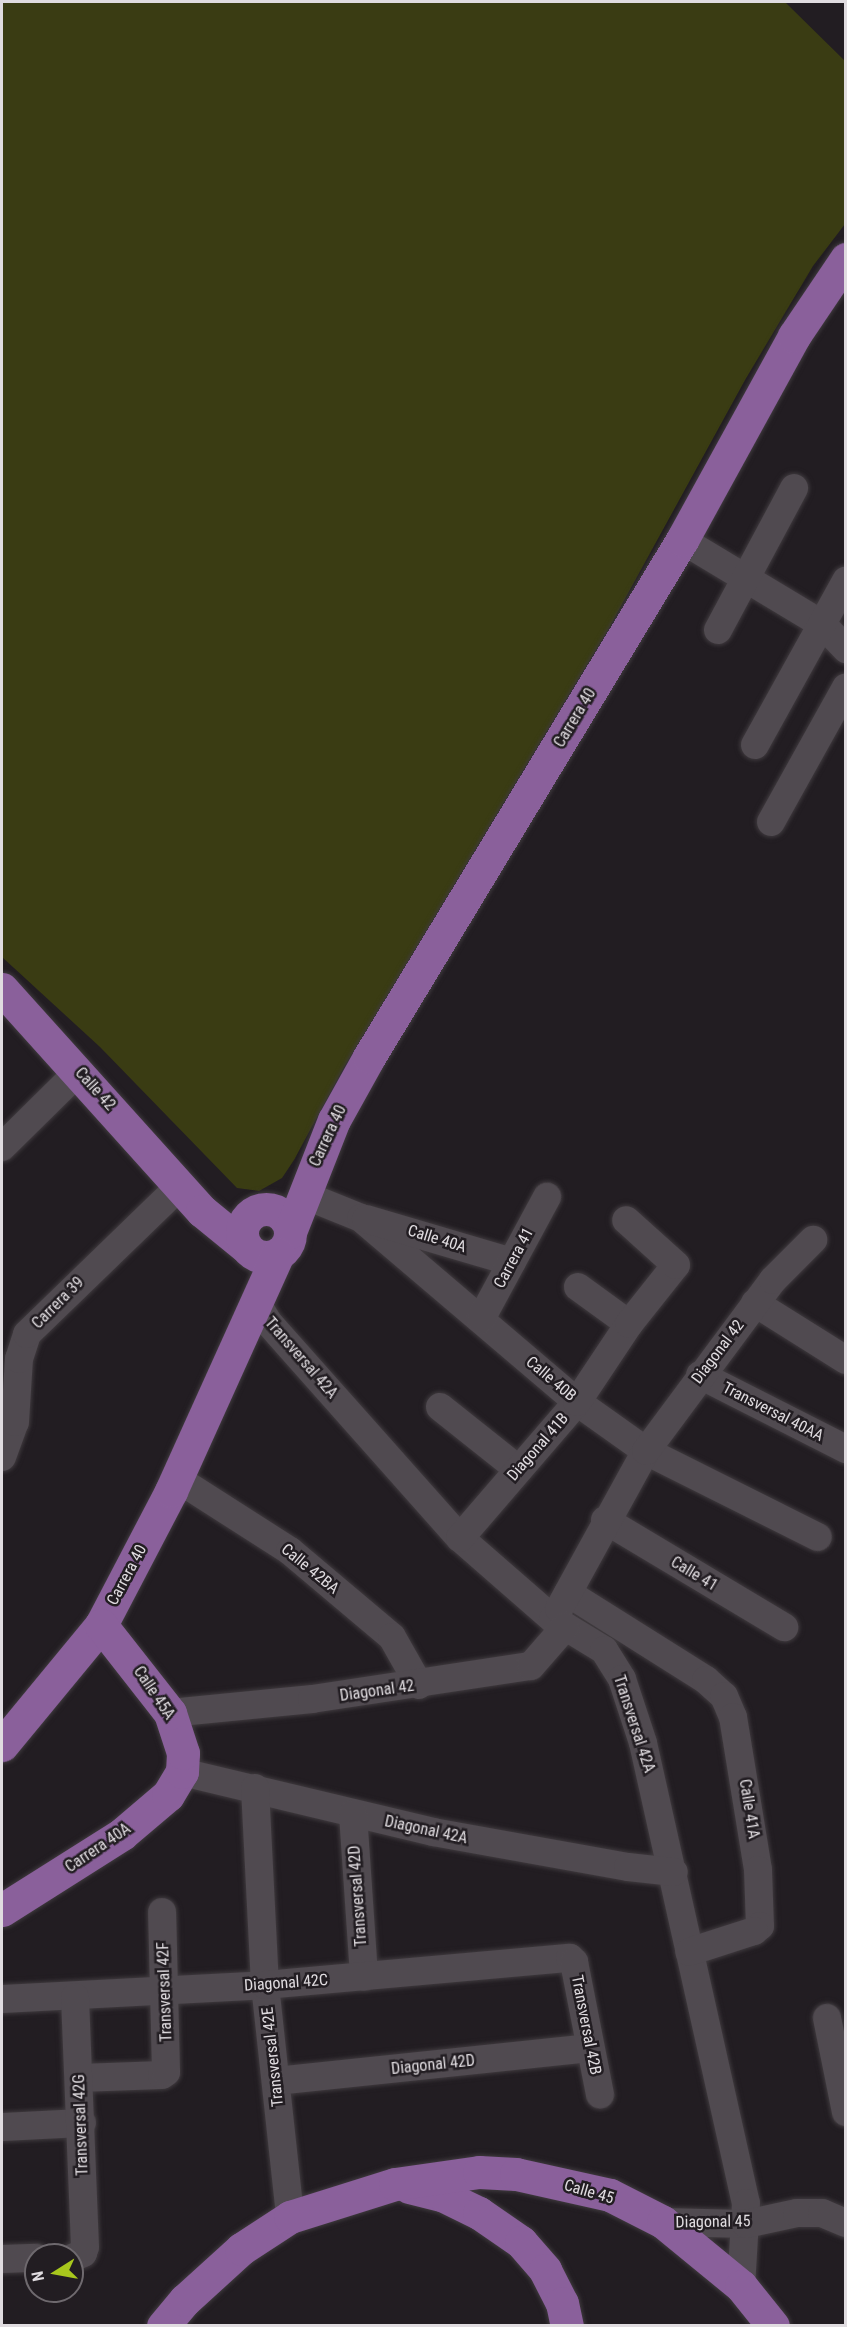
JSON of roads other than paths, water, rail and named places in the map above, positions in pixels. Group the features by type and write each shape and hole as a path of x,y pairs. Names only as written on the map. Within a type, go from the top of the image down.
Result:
{"main road":[{"name":"Carrera 40","path":"265,1234 307,1187 334,1120 369,1057 682,540 794,336 846,259"},
{"name":"Calle 42","path":"2,988 184,1188"},
{"path":"184,1188 265,1234 259,1294"},
{"name":"Carrera 40","path":"2,1745 101,1625 176,1478 259,1294"},
{"name":"Calle 45A","path":"101,1625 170,1713 181,1744 182,1772"},
{"name":"Carrera 40A","path":"2,1910 122,1833 168,1795 182,1772"},
{"name":"Calle 45","path":"163,2325 184,2300 241,2249 290,2217 395,2184 479,2172 516,2174 610,2195 663,2222 741,2286 773,2325"},
{"path":"395,2184 444,2196 479,2213 521,2242 545,2270 562,2303 567,2325"}],"street":[{"path":"718,630 794,488"},
{"path":"682,540 822,624 846,649"},
{"path":"755,745 846,581"},
{"path":"771,822 846,687"},
{"path":"2,1147 79,1071"},
{"name":"Calle 40B","path":"307,1187 361,1218 577,1402 646,1450 818,1537"},
{"name":"Carrera 39","path":"2,1457 15,1422 19,1359 27,1334 184,1188"},
{"name":"Carrera 41","path":"481,1319 547,1197"},
{"name":"Calle 40A","path":"361,1218 513,1262"},
{"name":"Diagonal 41B","path":"460,1538 577,1402 629,1324 676,1265 626,1220"},
{"name":"Diagonal 42","path":"170,1713 419,1685 531,1666 559,1623 568,1593 605,1520 646,1450 755,1302 813,1240"},
{"path":"578,1287 629,1324"},
{"name":"Transversal 42A","path":"259,1294 268,1322 460,1538 559,1623 604,1650 622,1679 644,1743 741,2182 746,2224 741,2286"},
{"path":"755,1302 846,1360"},
{"name":"Transversal 40AA","path":"700,1375 846,1449"},
{"path":"440,1407 518,1469"},
{"name":"Calle 42BA","path":"176,1478 290,1551 392,1637 419,1685"},
{"name":"Calle 41","path":"605,1520 784,1628"},
{"name":"Calle 41A","path":"568,1593 706,1680 724,1696 739,1739 758,1870 760,1926 754,1932 689,1952"},
{"name":"Diagonal 42A","path":"182,1772 255,1788 353,1814 530,1851 674,1872"},
{"name":"Transversal 42E","path":"255,1788 265,1985 290,2217"},
{"name":"Transversal 42D","path":"353,1814 364,1977"},
{"name":"Transversal 42F","path":"80,2078 162,2075 166,2072 162,1912"},
{"name":"Diagonal 42C","path":"2,1999 75,1997 265,1985 570,1958"},
{"name":"Transversal 42B","path":"570,1958 574,1962 589,2048 600,2094"},
{"name":"Transversal 42G","path":"75,1997 82,2123 77,2243"},
{"path":"827,2018 846,2112"},
{"name":"Diagonal 42D","path":"276,2082 589,2048"},
{"path":"2,2127 82,2123"},
{"name":"Diagonal 45","path":"741,2182 797,2213"},
{"name":"Diagonal 45","path":"663,2222 746,2224 797,2213 822,2213 845,2221"},
{"path":"2,2259 24,2258"}]}
